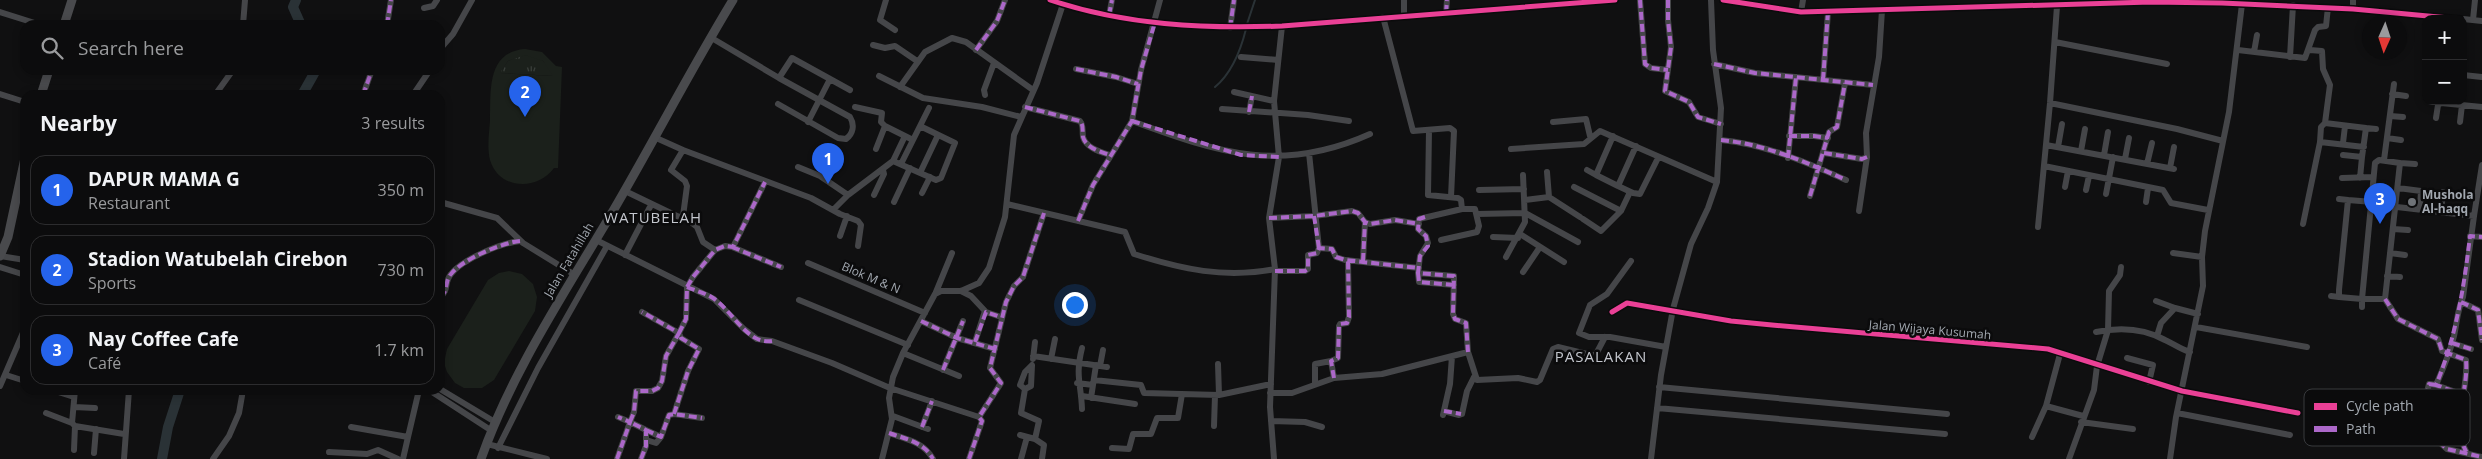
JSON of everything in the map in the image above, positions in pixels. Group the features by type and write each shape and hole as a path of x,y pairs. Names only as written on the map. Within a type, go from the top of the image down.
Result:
{"street":[{"path":"66,20 72,0"},
{"path":"243,20 245,0"},
{"path":"388,20 391,0"},
{"path":"424,8 433,6 437,0"},
{"path":"445,44 454,34 472,0"},
{"name":"Jalan Fatahillah","path":"481,459 493,426 548,321 625,191 710,37 733,0"},
{"path":"886,0 880,20 896,30"},
{"path":"976,50 997,22 1005,0"},
{"path":"1051,0 1063,4 1075,3 1108,14 1155,22 1230,28 1282,26 1446,13 1528,4 1615,0"},
{"path":"1108,14 1112,0"},
{"path":"1078,222 1086,198 1132,121 1138,84 1160,0"},
{"path":"1230,28 1234,0"},
{"path":"1404,0 1404,16"},
{"path":"1446,13 1447,0"},
{"path":"1640,0 1645,64 1650,68 1668,70"},
{"path":"1668,0 1668,20 1672,47 1666,92 1689,102 1698,117 1720,124"},
{"path":"1651,459 1659,387 1673,309 1691,244 1708,208 1717,182 1720,98 1714,64 1711,0"},
{"path":"1723,0 1801,12 1882,10 1990,3 2057,6 2154,2 2222,1 2242,4 2269,2 2293,6 2328,7 2422,16"},
{"path":"1801,12 1803,0"},
{"path":"2353,0 2353,9"},
{"path":"2473,20 2476,0"},
{"path":"936,292 961,291 983,279 1003,226 1007,204 1012,146 1021,117 1034,90 1063,4"},
{"path":"2170,459 2177,413 2196,328 2203,286 2202,257 2208,210 2223,141 2238,50 2242,4"},
{"path":"2038,227 2057,6"},
{"path":"2290,56 2293,6"},
{"path":"2238,50 2305,58 2307,50 2310,50 2315,30 2318,27 2326,26 2328,7"},
{"path":"1859,211 1867,157 1866,133 1872,85 1880,57 1882,10"},
{"path":"0,12 25,20"},
{"path":"1822,80 1828,12"},
{"path":"1383,17 1413,131 1450,128 1454,131 1451,197"},
{"path":"2467,19 2482,21"},
{"path":"1274,459 1270,393 1275,270 1269,218 1279,157 1274,102 1282,26"},
{"path":"2254,52 2257,34"},
{"path":"710,37 850,118 853,127 851,135 846,139 838,138 778,104"},
{"path":"900,87 925,52 952,38 966,42 1034,90"},
{"path":"2055,42 2167,64"},
{"path":"873,45 885,48 895,46 917,61"},
{"path":"2303,224 2320,142 2321,127 2325,123 2330,82 2324,70 2322,51 2310,50"},
{"path":"1241,57 1278,60"},
{"path":"780,78 792,58 850,90"},
{"path":"985,95 984,90 994,63"},
{"path":"1714,64 1755,73 1872,85"},
{"path":"1076,68 1138,84"},
{"path":"43,90 47,75"},
{"path":"218,90 229,75"},
{"path":"365,90 370,75"},
{"path":"416,90 427,75"},
{"path":"2467,75 2482,77"},
{"path":"879,76 923,98 982,107 1021,117"},
{"path":"1788,158 1796,77"},
{"path":"808,122 830,80"},
{"path":"1810,196 1830,131 1837,127 1845,83"},
{"path":"2384,160 2394,84"},
{"path":"1234,92 1274,102"},
{"path":"0,94 20,100"},
{"path":"2392,94 2406,96"},
{"path":"1250,112 1252,96"},
{"path":"2050,102 2178,129 2223,141"},
{"path":"2436,118 2440,105"},
{"path":"2460,122 2462,105 2482,108"},
{"path":"855,107 882,113 882,122 885,126 913,140"},
{"path":"901,164 929,108"},
{"path":"1025,108 1080,121 1084,140 1094,149 1110,155"},
{"path":"1222,109 1308,115 1349,121"},
{"path":"2390,116 2403,117"},
{"path":"1512,149 1584,144 1588,141 1590,136 1586,119 1553,122"},
{"path":"1132,121 1242,155 1279,157 1309,153 1339,148 1370,134"},
{"path":"2325,123 2376,129"},
{"path":"2058,147 2062,124"},
{"path":"876,149 885,126"},
{"path":"893,161 938,180 941,178 956,144 920,126"},
{"path":"2343,143 2345,126"},
{"path":"2360,178 2366,128"},
{"path":"2081,151 2085,129"},
{"path":"1429,130 1428,195 1461,200 1462,209"},
{"path":"1590,136 1600,131 1636,146 1658,158 1717,182"},
{"path":"2104,156 2108,132"},
{"path":"920,173 938,135"},
{"path":"1789,136 1808,135 1828,138"},
{"path":"833,210 848,195 893,161 905,136"},
{"path":"1596,175 1613,136"},
{"path":"654,137 765,182 811,198 861,223 858,246"},
{"path":"2124,159 2129,138"},
{"path":"2387,138 2401,140"},
{"path":"1720,140 1744,142 1819,168 1846,180"},
{"path":"2320,142 2343,143 2364,147"},
{"path":"2147,164 2152,143"},
{"path":"2046,144 2172,168 2174,147"},
{"path":"1618,186 1636,146"},
{"path":"683,150 671,170 685,181 687,186 683,216"},
{"path":"1824,152 1862,159 1867,157"},
{"path":"1007,204 1126,232 1134,254 1175,267 1198,272 1227,274 1275,270 1306,270 1308,255 1317,253 1319,248 1314,216 1309,153"},
{"path":"2343,155 2362,157"},
{"path":"2106,194 2113,157"},
{"path":"1587,170 1630,192 1638,194 1642,192 1658,158"},
{"path":"2362,307 2376,161 2384,160 2415,164"},
{"path":"2400,162 2397,207 2385,299 2398,319 2438,339 2440,350 2467,361 2465,389"},
{"path":"2436,385 2449,354 2457,310 2461,302 2482,165"},
{"path":"2044,166 2164,191 2171,203 2208,210"},
{"path":"798,168 820,176 848,195"},
{"path":"894,202 910,168"},
{"path":"874,195 884,174 882,170"},
{"path":"2065,187 2068,171"},
{"path":"1547,172 1548,197"},
{"path":"1506,257 1519,236 1526,213 1523,175"},
{"path":"2086,190 2089,176"},
{"path":"922,193 930,177"},
{"path":"2342,178 2373,177"},
{"path":"20,182 8,237 0,256 20,259"},
{"path":"732,248 765,182"},
{"path":"1574,188 1621,211"},
{"path":"2146,202 2148,188"},
{"path":"2398,188 2421,192 2420,209"},
{"path":"1479,190 1524,189"},
{"path":"625,191 680,218 683,216 697,227 703,242 715,250"},
{"path":"1525,200 1548,197 1601,231 1621,211 1630,192"},
{"path":"2441,212 2444,192"},
{"path":"2339,199 2372,202"},
{"path":"2339,296 2348,200"},
{"path":"445,203 497,218 520,241 575,275"},
{"path":"625,255 651,205"},
{"path":"2397,207 2474,216"},
{"path":"1441,240 1477,232 1479,226 1477,214 1472,208 1421,218 1419,224 1418,229 1426,236 1428,243 1420,256 1419,282 1454,285"},
{"path":"1269,218 1314,216 1352,211 1358,213 1365,222 1372,224 1394,220 1419,224"},
{"path":"979,417 1001,382 990,371 1001,318 1012,290 1023,277 1044,213"},
{"path":"1477,214 1526,213 1578,242"},
{"path":"840,236 847,216"},
{"path":"1363,261 1365,222"},
{"path":"2393,229 2408,230"},
{"path":"1493,237 1519,236 1540,246 1564,262"},
{"path":"2470,236 2482,236"},
{"path":"596,240 714,299 744,329 757,339 832,363 890,388 979,417 982,421 982,427 969,459"},
{"path":"445,292 449,275 459,265 504,243 520,241"},
{"path":"498,448 538,368 607,246"},
{"path":"617,459 634,412 636,391 652,391 658,388 662,381 666,356 686,319 687,287 699,267 715,250 725,246 781,267"},
{"path":"1523,272 1540,246"},
{"path":"1319,248 1332,250 1336,257 1348,260 1454,276 1452,314 1455,319 1466,323 1468,352 1474,377 1466,391 1462,414 1459,415 1443,413 1450,384 1452,356"},
{"path":"2173,253 2202,257"},
{"path":"2390,253 2405,255"},
{"path":"882,459 892,416 889,398 890,388 904,353 936,292 952,254"},
{"path":"1314,383 1314,364 1338,358 1339,325 1347,323 1349,317 1348,260"},
{"path":"1631,261 1607,294 1590,305 1579,332 1589,337 1605,337 1666,348"},
{"name":"Blok M & N","path":"808,264 925,313"},
{"path":"0,267 20,274"},
{"path":"2069,459 2082,419 2092,397 2097,366 2108,330 2108,291 2120,274 2121,267"},
{"path":"2387,276 2400,277"},
{"path":"961,291 976,299 986,312 1001,318"},
{"path":"2331,296 2385,299"},
{"path":"799,300 908,345"},
{"path":"2156,300 2175,308 2198,314"},
{"path":"2461,302 2478,310 2482,340"},
{"name":"Jalan Wijaya Kusumah","path":"1612,312 1626,303 1673,309 1739,322 1933,341 2036,348 2182,391 2298,413"},
{"path":"2157,336 2161,322 2175,308"},
{"path":"642,312 679,333 681,338 699,350 685,379 674,414"},
{"path":"975,342 986,312"},
{"path":"921,321 957,338 995,349"},
{"path":"943,370 963,321"},
{"path":"2196,328 2307,347"},
{"path":"2096,332 2139,330 2157,336 2190,352"},
{"path":"1474,377 1483,381 1518,378 1537,382 1540,380 1553,349 1558,347 1594,356 1605,337"},
{"path":"1051,359 1055,339"},
{"path":"0,386 20,340"},
{"path":"1021,459 1038,421 1021,413 1025,390 1031,386 1035,342"},
{"path":"2452,343 2471,349"},
{"path":"1082,348 1078,363 1077,383 1082,396 1082,409"},
{"path":"1091,398 1094,382 1101,366 1103,350"},
{"path":"1270,393 1292,393 1314,383 1334,378 1382,374 1468,352"},
{"path":"904,353 959,376"},
{"path":"2032,437 2046,406 2060,354"},
{"path":"1033,356 1101,366"},
{"path":"2127,358 2153,365 2149,382"},
{"path":"1331,361 1334,378"},
{"path":"1214,426 1218,364"},
{"path":"1025,390 1020,385 1025,372 1032,365"},
{"path":"6,375 20,379"},
{"path":"1077,383 1094,382 1141,385 1144,392 1217,395 1271,384"},
{"path":"2428,389 2430,384 2447,389"},
{"path":"1659,387 1947,414"},
{"path":"445,392 493,426"},
{"path":"1112,448 1129,449 1133,434 1151,434 1157,418 1178,418 1182,394"},
{"path":"74,450 75,395"},
{"path":"124,459 124,434 129,395"},
{"path":"213,459 228,436 238,413 242,395"},
{"path":"403,459 418,395"},
{"path":"437,395 493,426"},
{"path":"1082,396 1108,404 1135,404"},
{"path":"892,416 925,428 932,401"},
{"path":"2046,406 2082,419 2133,429"},
{"path":"74,407 95,408"},
{"path":"1657,408 1945,434"},
{"path":"46,413 74,425 124,434"},
{"path":"2177,413 2290,435"},
{"path":"646,440 656,443 661,437 668,417 674,414 702,418"},
{"path":"618,417 661,437"},
{"path":"1271,421 1305,422 1322,426"},
{"path":"350,427 408,437"},
{"path":"94,453 96,429"},
{"path":"641,459 646,440 646,430"},
{"path":"889,433 916,442 928,450 933,459"},
{"path":"1020,435 1044,445 1042,459"},
{"path":"487,444 547,459"},
{"path":"2443,446 2482,457"},
{"path":"2464,446 2468,453"},
{"path":"328,452 367,454 378,450 398,459"}],"green space":[{"path":"525,49 542,52 556,66 562,67 558,168 554,168 538,181 519,184 501,177 495,170 490,160 488,141 493,75 503,57 512,52","holes":["525,55 543,61 553,76 500,73 508,61"]},
{"path":"521,55 536,57 545,62 554,76 499,73 508,61"},
{"path":"509,271 522,274 533,284 537,297 535,311 494,380 482,388 464,388 455,383 447,372 445,358 447,349 488,280 499,273"}],"waterway":[{"path":"296,0 293,7 299,20"},
{"path":"1247,24 1255,0"},
{"path":"1215,87 1231,68 1246,29"},
{"path":"305,90 313,75"},
{"path":"162,459 168,427 178,395"}],"marked path":[{"path":"388,20 391,0"},
{"path":"976,50 997,21 1005,0"},
{"path":"1109,15 1112,0"},
{"path":"1230,28 1234,0"},
{"path":"1446,13 1447,0"},
{"path":"1640,0 1645,64 1651,68 1668,70"},
{"path":"1668,0 1671,47 1665,91 1689,102 1698,117 1721,124"},
{"path":"1823,80 1828,12"},
{"path":"1078,221 1093,185 1132,121 1141,70 1155,22"},
{"path":"1714,64 1755,73 1873,85"},
{"path":"1076,69 1116,77 1138,84"},
{"path":"365,90 370,75"},
{"path":"1788,158 1796,77"},
{"path":"1810,196 1829,132 1837,127 1845,83"},
{"path":"1249,112 1252,96"},
{"path":"1025,107 1080,121 1083,137 1087,144 1110,155"},
{"path":"1132,121 1241,155 1279,157"},
{"path":"1789,136 1828,138"},
{"path":"1721,140 1753,145 1769,150 1800,160 1846,180"},
{"path":"1824,153 1862,159 1867,157"},
{"path":"674,414 688,371 699,349 681,338 679,333 686,319 687,287 715,250 725,246 733,247 765,182"},
{"path":"1269,218 1314,216 1352,211 1358,213 1365,222 1370,224 1395,220 1419,224"},
{"path":"969,459 982,421 979,417 1001,383 990,368 1006,302 1014,286 1023,277 1044,213"},
{"path":"1314,216 1319,248"},
{"path":"1425,217 1419,219 1418,229 1426,236 1428,246 1420,256 1418,273 1454,276 1453,314 1455,319 1466,323 1468,352"},
{"path":"1363,261 1365,222"},
{"path":"2447,389 2436,385 2454,330 2470,236 2482,237"},
{"path":"445,292 451,274 464,263 493,248 520,241"},
{"path":"732,247 781,267"},
{"path":"1275,271 1305,271 1308,269 1308,255 1317,253 1319,248 1332,249 1336,257 1345,260 1419,268"},
{"path":"1334,378 1331,361 1338,358 1339,326 1340,324 1347,323 1349,317 1348,260"},
{"path":"1418,273 1419,282 1454,285"},
{"path":"687,287 704,293 720,303 740,326 755,338 763,341 772,341"},
{"path":"2385,299 2398,319 2438,339 2442,351 2466,360 2464,389"},
{"path":"2461,302 2478,310 2482,340"},
{"path":"641,459 646,446 646,430 630,422 634,412 636,391 652,391 658,388 662,381 666,356 679,333 642,312"},
{"path":"975,342 986,312 1001,317"},
{"path":"921,321 957,338 995,349"},
{"path":"943,370 963,321"},
{"path":"2452,343 2471,349"},
{"path":"2428,389 2429,384 2436,385"},
{"path":"922,427 932,401"},
{"path":"1444,411 1461,414"},
{"path":"646,430 661,437 669,415 702,418"},
{"path":"617,459 630,422 618,417"},
{"path":"889,433 920,445 933,459"},
{"path":"2444,446 2447,449 2482,457"},
{"path":"2464,446 2467,453"}],"cycle path":[{"path":"1050,0 1106,15 1135,20 1165,24 1223,27 1282,26 1615,0"},
{"path":"1723,0 1801,12 2151,2 2353,9 2422,15"},
{"path":"1612,312 1627,303 1731,321 2048,349 2182,391 2298,413"}],"place":[{"name":"Stadion Watubelah Cirebon","path":"525,117"},
{"name":"DAPUR MAMA G","path":"828,184"},
{"name":"Mushola Al-haqq","path":"2412,202"},
{"name":"Nay Coffee Cafe","path":"2380,224"}],"district":[{"name":"WATUBELAH","path":"653,218"},
{"name":"PASALAKAN","path":"1601,357"}]}
